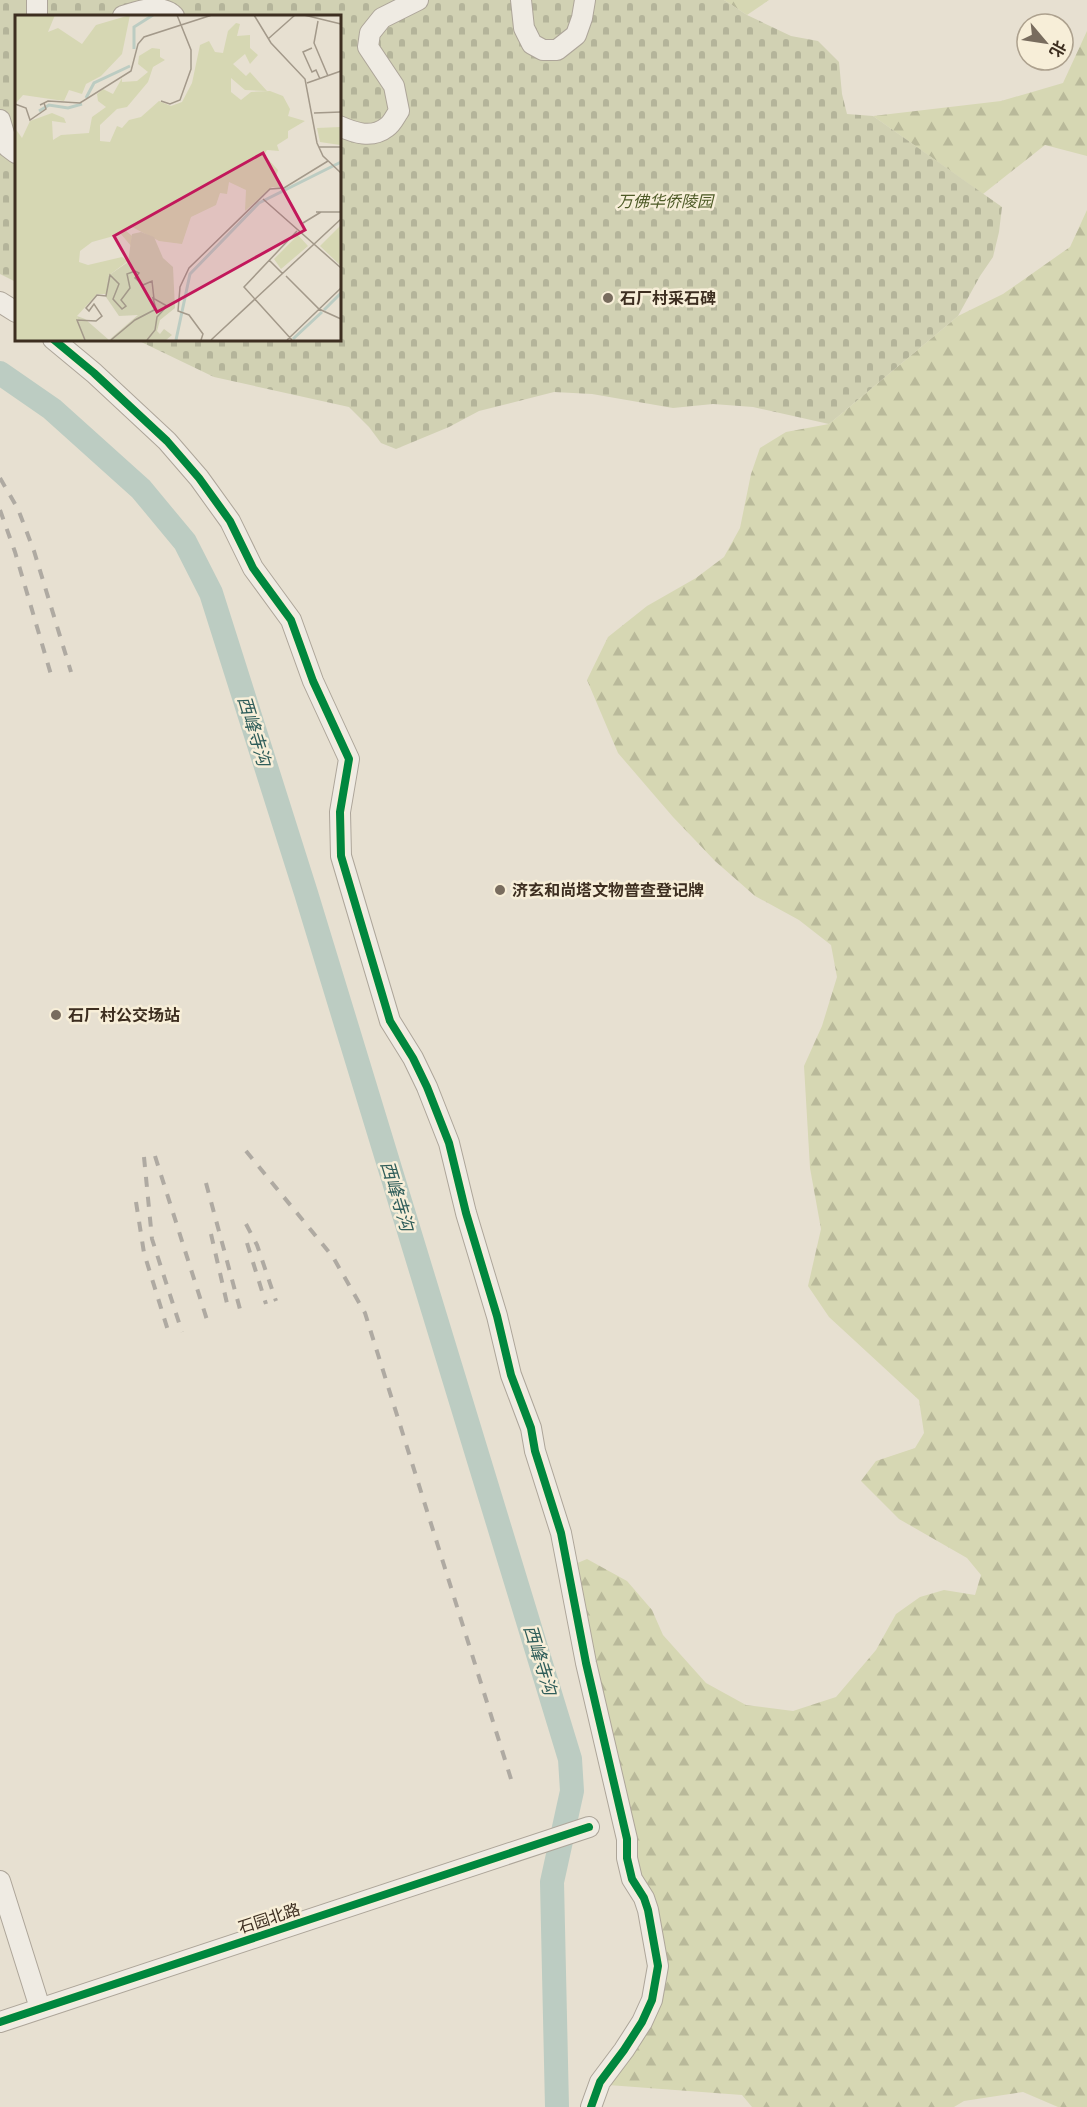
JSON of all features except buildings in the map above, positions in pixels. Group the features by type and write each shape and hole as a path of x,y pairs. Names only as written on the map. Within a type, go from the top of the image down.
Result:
{"street":[{"path":"340,126 367,135 387,127 399,111 394,86 368,47 370,33 382,18 418,0"},
{"path":"521,0 524,28 532,44 543,50 557,50 576,35 585,0"},
{"path":"126,15 157,9 173,15"},
{"path":"0,120 8,147 15,152"},
{"path":"0,302 15,311"},
{"path":"54,340 94,373 167,441 199,478 230,521 252,568 291,620 313,681 349,759 340,812 341,856 390,1022 413,1058 449,1143 511,1375 531,1428 561,1533 586,1663 627,1839 627,1858 632,1879 644,1898 648,1910 658,1966 652,2000 642,2022 600,2082 591,2107"},
{"name":"石园北路","path":"0,2022 589,1827"},
{"path":"0,1881 40,2008"}],"green space":[{"name":"万佛华侨陵园","path":"0,0 724,0 747,15 791,36 818,41 839,62 842,94 847,114 873,116 1002,207 993,257 958,316 829,424 753,407 713,404 673,408 592,394 554,392 479,411 449,427 396,449 381,443 349,407 214,377 137,340 340,340 340,15 15,15 15,282 0,274"},
{"path":"724,0 769,0 747,15"},
{"path":"1087,31 1087,156 1045,145 983,194 873,116 1001,101 1063,83 1068,72 1075,72 1075,57"},
{"path":"1087,210 1087,2107 1058,2107 1023,2092 964,2101 954,2107 752,2107 742,2095 608,2085 662,2003 668,1961 655,1932 568,1567 587,1559 627,1581 652,1610 663,1635 706,1683 746,1705 793,1711 836,1697 876,1650 896,1614 920,1597 944,1590 975,1595 981,1575 967,1558 899,1519 861,1481 876,1461 915,1448 924,1433 919,1400 829,1317 808,1286 821,1229 810,1168 804,1066 822,1026 837,977 831,945 799,920 755,896 715,861 673,817 618,753 587,680 608,637 647,606 696,578 724,557 740,528 751,474 760,448 786,432 829,424 958,316 1003,294 1070,247"}],"waterway":[{"name":"西峰寺沟","path":"0,373 52,409 141,489 185,542 211,593 306,893 570,1759 572,1791 552,1882 557,2107"}],"railway":[{"path":"0,478 18,509 34,551 71,672"},
{"path":"0,510 15,552 52,678"},
{"path":"246,1151 333,1257 365,1313 511,1779"},
{"path":"155,1156 208,1323"},
{"path":"144,1157 152,1239 182,1332"},
{"path":"206,1183 241,1313"},
{"path":"136,1202 144,1253 170,1337"},
{"path":"246,1224 257,1245 276,1301"},
{"path":"211,1234 229,1312"},
{"path":"247,1243 266,1304"}],"cycle path":[{"path":"54,340 94,373 167,441 199,478 230,521 253,568 291,620 313,681 349,759 340,812 341,856 390,1021 413,1058 449,1143 511,1375 531,1428 535,1451 561,1533 586,1663 627,1839 627,1858 632,1879 644,1898 648,1910 658,1966 652,2000 642,2022 600,2082 591,2107"},
{"path":"0,2022 589,1827"}],"place":[{"name":"石厂村采石碑","path":"608,298"},
{"name":"济玄和尚塔文物普查登记牌","path":"500,890"},
{"name":"石厂村公交场站","path":"56,1015"}]}
